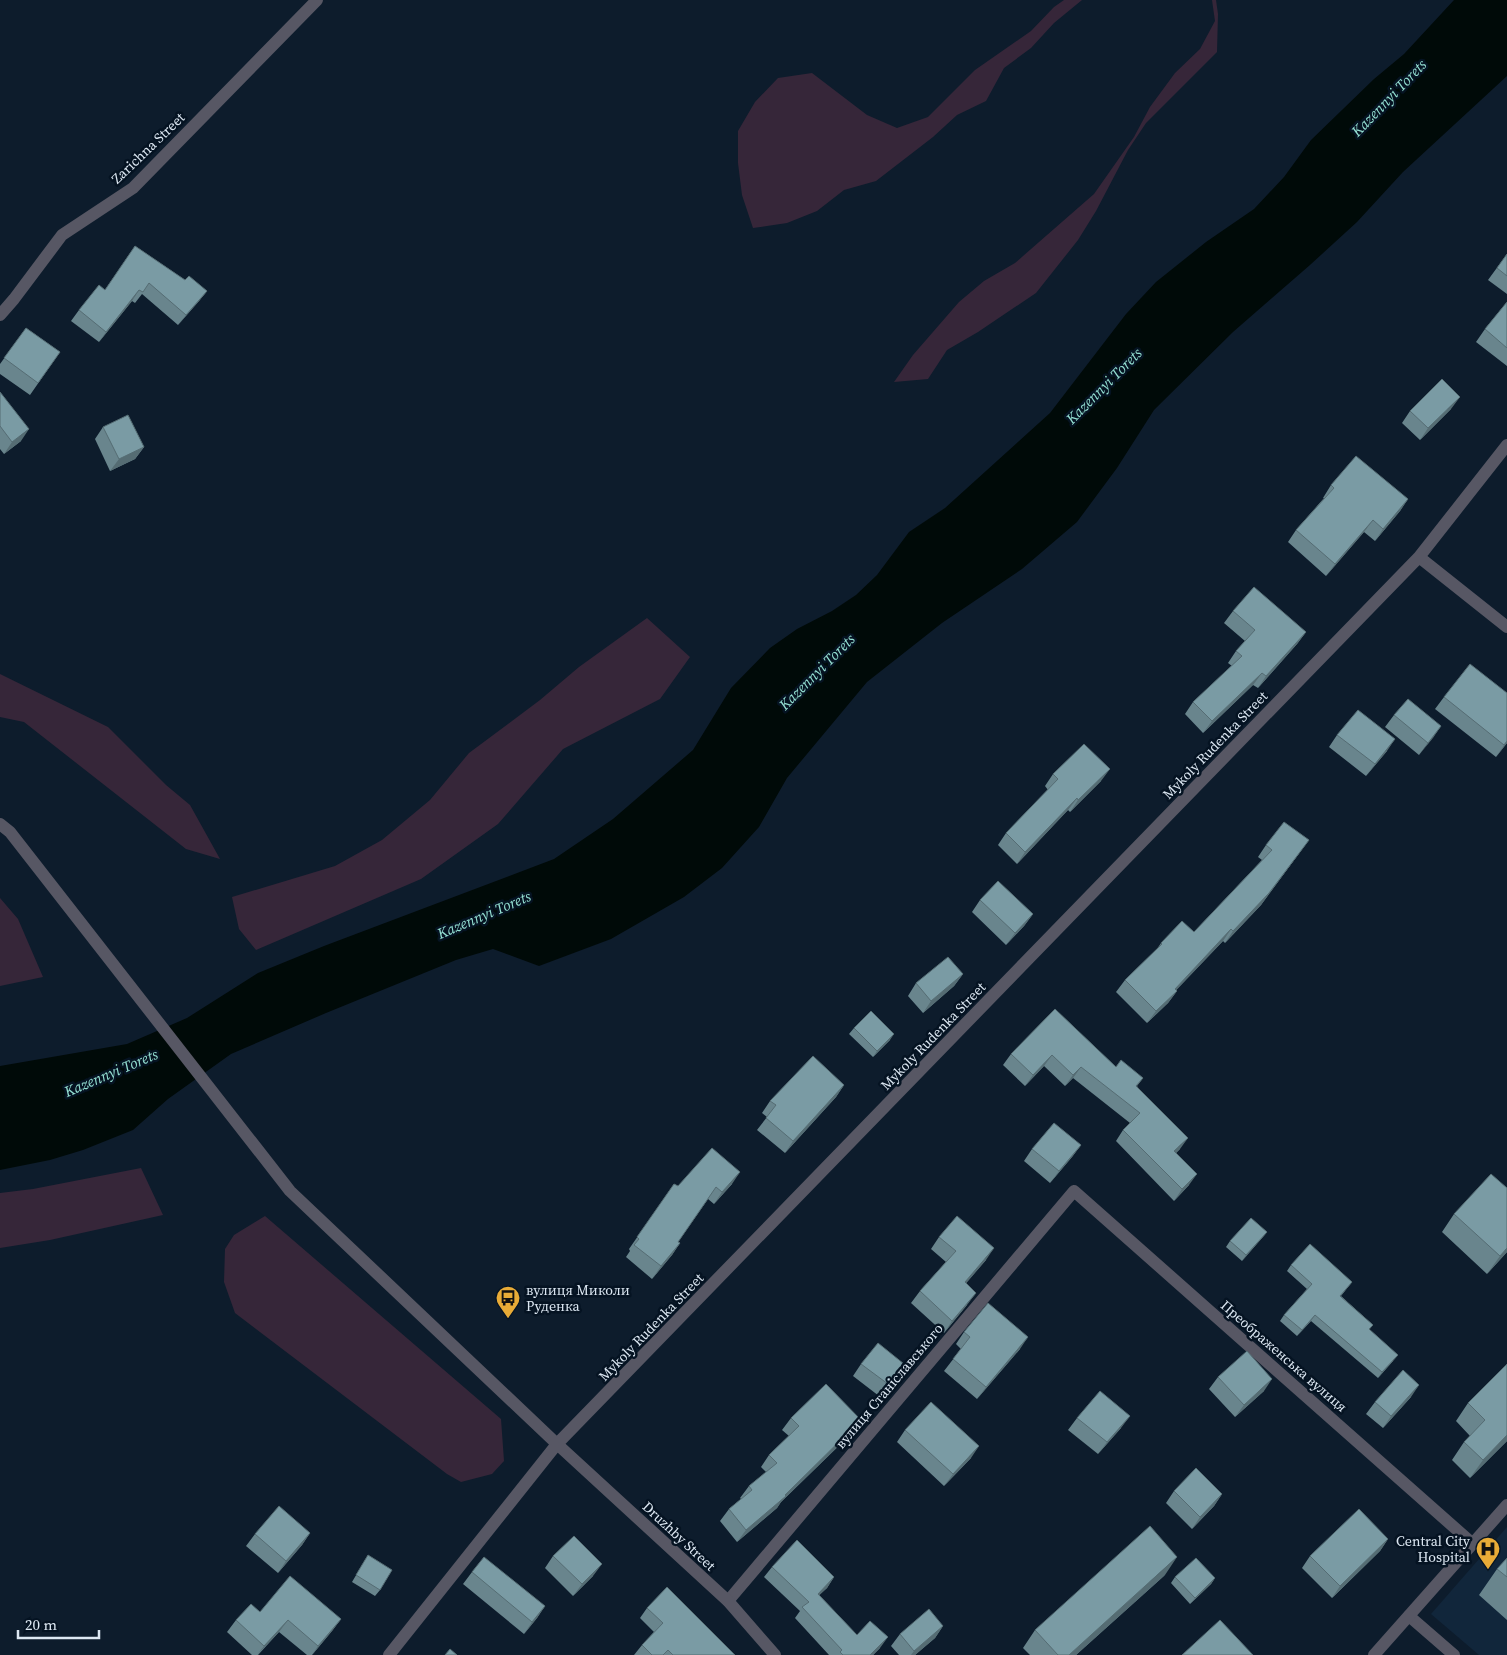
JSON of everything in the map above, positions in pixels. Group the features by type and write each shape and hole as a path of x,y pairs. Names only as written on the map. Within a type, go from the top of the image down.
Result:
{"street":[{"name":"Zarichna Street","path":"0,314 14,299 62,235 133,188 317,0"},
{"name":"Mykoly Rudenka Street","path":"389,1655 557,1444 1419,557 1507,445"},
{"path":"1419,557 1507,627"},
{"name":"Druzhby Street","path":"0,824 10,832 290,1191 557,1444 728,1602 776,1655"},
{"name":"Преображенська вулиця","path":"1074,1190 1474,1544"},
{"name":"вулиця Станіславського","path":"728,1602 1074,1190"},
{"path":"1374,1655 1507,1505"},
{"path":"1408,1616 1454,1655"}],"shaded area":[{"path":"1064,0 1082,0 1054,23 1031,48 1004,68 986,101 957,115 933,137 876,181 844,190 817,211 787,223 753,228 742,195 738,163 738,131 755,102 778,78 812,73 867,115 897,128 928,117 975,70 1031,31 1054,7"},
{"path":"1212,0 1216,0 1218,14 1217,52 1146,123 1128,150 1096,211 1078,240 1036,293 978,332 947,350 928,379 894,382 913,355 959,302 984,281 1015,263 1094,194 1134,137 1150,107 1175,73 1200,49 1215,21"},
{"path":"647,618 690,657 660,699 563,749 498,824 421,879 256,950 239,929 232,897 335,866 382,840 430,800 469,753 540,700 579,667"},
{"path":"0,674 108,727 166,785 190,805 220,859 186,849 24,722 0,717"},
{"path":"0,898 18,919 43,977 0,986"},
{"path":"141,1168 163,1215 50,1240 0,1248 0,1193 33,1189"},
{"path":"265,1216 501,1419 504,1461 492,1474 461,1482 447,1474 235,1313 224,1282 225,1249 234,1235"},
{"name":"Central City Hospital","path":"1507,1527 1507,1655 1479,1655 1431,1614"}],"water":[{"name":"Kazennyi Torets","path":"1454,0 1507,0 1507,76 1403,172 1357,222 1233,332 1154,410 1117,468 1077,522 1022,569 942,623 867,682 787,778 759,827 722,868 684,897 611,939 539,966 493,949 456,960 231,1054 168,1099 133,1130 83,1150 50,1160 0,1170 0,1066 127,1044 187,1018 258,973 554,859 613,819 693,750 731,688 770,648 797,629 832,611 856,595 877,575 909,532 945,508 1050,413 1126,314 1156,282 1206,242 1254,209 1284,177 1311,140 1374,79 1404,54"}],"building":[{"path":"135,246 185,280 189,276 207,291 186,315 149,283 143,292 139,290 106,332 79,310 99,285 105,290"},
{"path":"1507,254 1507,276 1497,268"},
{"path":"1507,302 1507,348 1485,329"},
{"path":"26,328 60,352 38,383 4,358"},
{"path":"1442,379 1460,397 1428,428 1410,411"},
{"path":"0,392 29,429 12,442 0,426"},
{"path":"128,415 144,447 119,459 103,427"},
{"path":"1356,456 1408,499 1383,529 1373,520 1335,564 1296,530 1334,488 1331,485"},
{"path":"1254,587 1306,632 1266,676 1262,673 1212,721 1193,702 1242,656 1236,651 1255,630 1233,611"},
{"path":"1470,664 1507,693 1507,741 1504,745 1444,697"},
{"path":"1408,699 1441,726 1428,743 1394,715"},
{"path":"1358,710 1395,739 1375,764 1337,735"},
{"path":"1084,744 1110,769 1078,800 1077,798 1025,852 1006,833 1058,779 1053,774"},
{"path":"1284,822 1309,840 1269,893 1233,931 1231,929 1175,989 1177,991 1156,1011 1125,980 1162,944 1182,921 1194,932 1272,850 1266,845"},
{"path":"998,881 1033,914 1015,933 980,900"},
{"path":"948,957 963,974 931,1001 916,983"},
{"path":"1055,1009 1116,1067 1121,1060 1143,1078 1136,1086 1188,1138 1174,1151 1197,1174 1182,1189 1123,1130 1140,1113 1081,1067 1073,1075 1052,1055 1033,1075 1011,1054"},
{"path":"871,1011 894,1034 877,1051 854,1028"},
{"path":"813,1056 844,1085 793,1141 766,1118 776,1105 770,1101"},
{"path":"1054,1123 1081,1145 1059,1171 1032,1149"},
{"path":"712,1148 740,1172 722,1192 716,1187 678,1242 680,1243 661,1266 634,1245 639,1239 637,1237 674,1184 678,1186"},
{"path":"1491,1174 1507,1188 1507,1248 1500,1256 1454,1214"},
{"path":"957,1216 994,1248 965,1282 976,1293 952,1321 920,1291 956,1251 939,1237"},
{"path":"1251,1218 1267,1232 1246,1255 1230,1241"},
{"path":"1310,1244 1352,1282 1340,1296 1373,1325 1369,1329 1398,1355 1382,1372 1315,1315 1302,1330 1284,1315 1312,1284 1291,1265"},
{"path":"988,1303 1028,1337 986,1387 953,1359 970,1337 964,1332"},
{"path":"878,1343 904,1364 888,1384 861,1364"},
{"path":"1247,1351 1272,1379 1244,1405 1218,1377"},
{"path":"1507,1364 1507,1435 1483,1460 1464,1442 1485,1420 1468,1403"},
{"path":"1403,1370 1419,1385 1391,1416 1375,1402"},
{"path":"826,1384 861,1420 786,1496 746,1530 729,1509 752,1490 749,1486 777,1463 769,1455 799,1426 791,1418"},
{"path":"1100,1391 1130,1416 1107,1442 1077,1418"},
{"path":"931,1402 979,1446 953,1474 905,1430"},
{"path":"1196,1468 1222,1494 1200,1517 1174,1491"},
{"path":"279,1506 310,1533 286,1561 255,1534"},
{"path":"1359,1509 1388,1539 1340,1586 1310,1556"},
{"path":"1150,1526 1177,1557 1069,1655 1058,1655 1035,1630"},
{"path":"574,1536 602,1564 582,1584 553,1556"},
{"path":"797,1540 834,1577 818,1594 857,1635 870,1621 888,1637 870,1655 843,1655 840,1652 842,1650 802,1607 809,1602 772,1567"},
{"path":"368,1555 392,1570 380,1590 356,1575"},
{"path":"484,1557 545,1606 532,1622 472,1572"},
{"path":"1196,1558 1215,1578 1195,1598 1175,1577"},
{"path":"1507,1558 1507,1577 1497,1569"},
{"path":"290,1576 341,1619 318,1646 288,1620 264,1646 236,1620 251,1604 260,1612"},
{"path":"667,1587 735,1655 673,1655 668,1650 663,1655 652,1655 642,1645 663,1623 647,1608"},
{"path":"929,1609 943,1626 914,1651 900,1634"},
{"path":"1220,1620 1253,1655 1182,1655"},
{"path":"450,1649 457,1655 445,1655"}],"place":[{"name":"вулиця Миколи Руденка","path":"508,1319"},
{"name":"Central City Hospital","path":"1488,1570"}]}
